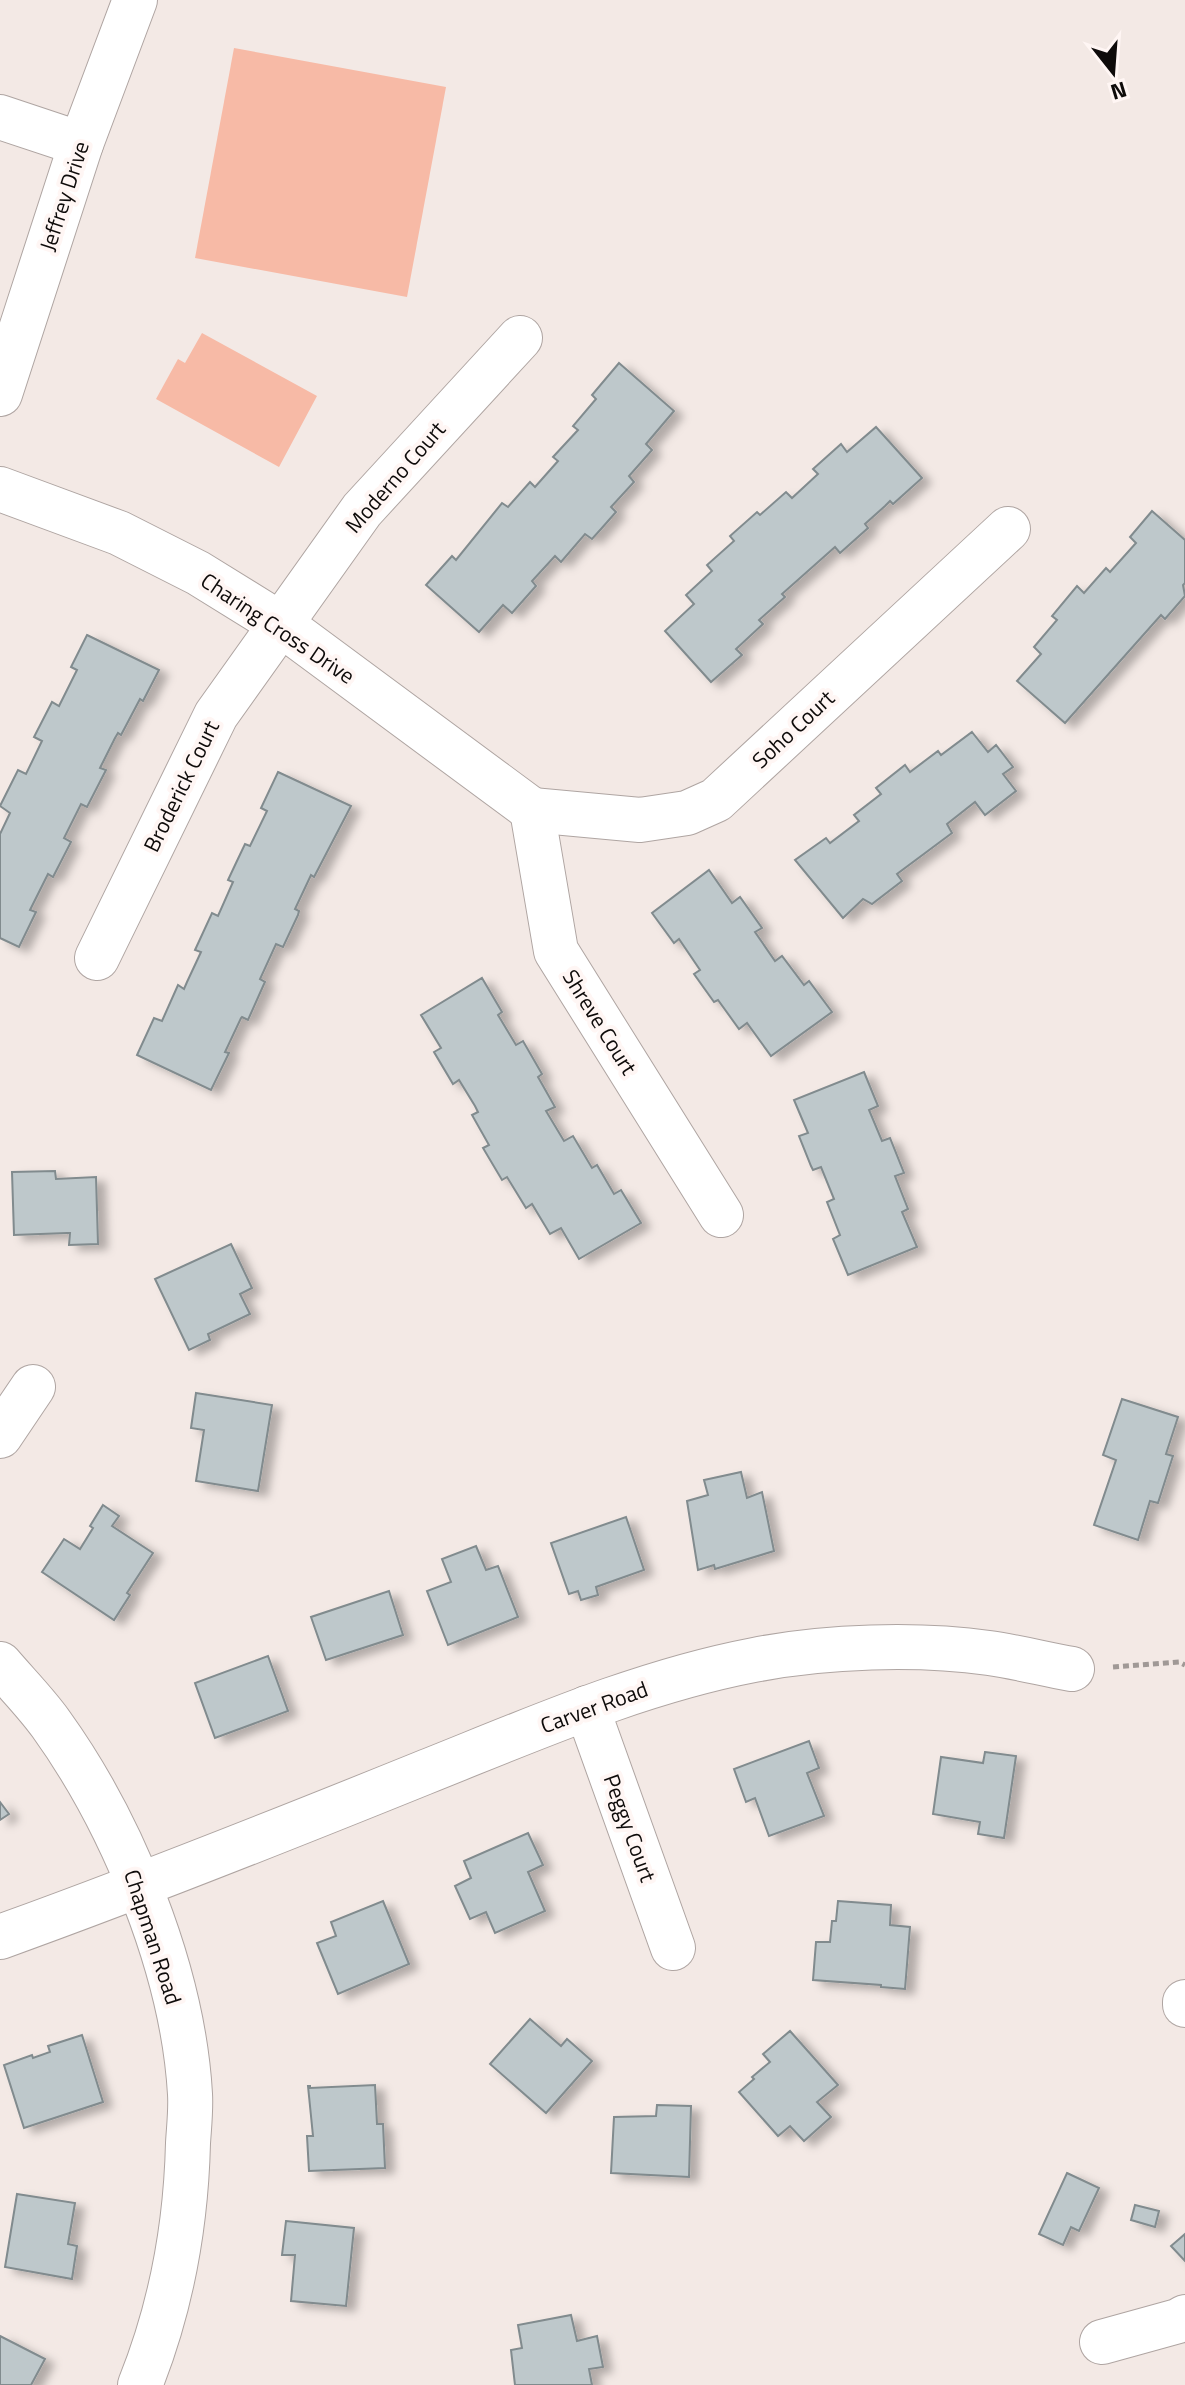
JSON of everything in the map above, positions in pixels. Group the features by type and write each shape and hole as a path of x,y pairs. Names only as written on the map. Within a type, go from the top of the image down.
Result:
{"street":[{"name":"Jeffrey Drive","path":"0,394 81,144 135,0"},
{"path":"0,117 81,144"},
{"name":"Moderno Court","path":"282,625 362,510 520,338"},
{"name":"Charing Cross Drive","path":"0,489 119,533 198,573 282,625 532,810"},
{"name":"Soho Court","path":"532,810 640,820 687,813 716,800 1008,529"},
{"name":"Broderick Court","path":"97,958 216,715 282,625"},
{"name":"Shreve Court","path":"532,810 556,951 721,1215"},
{"path":"0,1436 33,1387"},
{"name":"Carver Road","path":"0,1937 140,1887 587,1708 696,1673 756,1659 835,1649 917,1648 988,1653 1072,1669"},
{"name":"Chapman Road","path":"0,1664 51,1723 100,1799 140,1887 177,2000 190,2095 187,2192 176,2265 157,2342 140,2385"},
{"name":"Peggy Court","path":"587,1708 673,1948"},
{"path":"1102,2342 1185,2317"}],"path":[{"path":"1072,1669 1179,1662 1185,1665"}],"shaded area":[{"path":"234,48 446,87 407,297 195,258"},
{"path":"202,333 317,396 279,467 156,399 178,359 185,363"}],"building":[{"path":"619,363 674,411 646,444 652,450 629,476 634,482 611,507 616,512 601,529 592,539 585,534 561,562 555,556 532,581 536,586 512,613 503,605 479,632 426,585 452,556 456,560 502,503 508,507 530,482 535,487 558,461 553,457 578,430 573,426 596,399 592,395"},
{"path":"876,427 922,478 893,504 890,501 865,524 868,528 840,553 835,547 782,594 785,597 759,620 763,624 736,649 742,655 711,682 665,631 694,604 686,595 712,571 707,565 734,541 730,536 757,512 760,515 786,492 792,498 818,474 813,469 841,444 847,452"},
{"path":"1152,511 1185,540 1185,596 1165,619 1161,615 1065,723 1017,681 1041,654 1034,647 1057,620 1052,616 1077,586 1084,593 1106,568 1110,572 1136,543 1130,537"},
{"path":"87,635 159,670 121,735 118,733 115,738 100,768 106,770 87,807 81,804 64,838 71,842 53,877 48,874 30,910 36,912 19,947 0,938 0,834 10,813 0,806 18,770 26,774 42,741 34,737 52,702 59,706 77,670 71,667"},
{"path":"972,732 988,752 996,745 1013,767 1003,774 1016,791 985,815 975,802 947,824 952,833 897,874 902,881 872,904 863,899 843,918 795,860 826,838 830,843 859,821 854,815 881,794 876,788 905,765 910,772 938,751 941,755"},
{"path":"278,772 351,806 314,877 311,875 295,909 299,911 298,915 283,947 276,944 260,979 265,982 248,1020 241,1018 211,1090 137,1055 154,1018 162,1021 178,985 184,989 201,952 195,950 212,913 218,916 233,882 228,880 245,844 250,846 267,811 261,808"},
{"path":"709,870 732,903 740,897 762,928 755,932 775,961 782,956 804,985 809,981 832,1012 771,1056 747,1023 739,1029 718,1000 714,1002 694,974 700,970 679,939 674,943 652,913"},
{"path":"482,978 502,1012 498,1015 516,1045 523,1041 542,1074 538,1077 555,1107 546,1111 564,1141 573,1136 592,1168 597,1165 614,1194 621,1190 641,1223 579,1259 561,1228 550,1234 532,1204 526,1208 507,1177 502,1180 483,1148 489,1145 472,1115 478,1112 459,1080 453,1084 434,1052 441,1048 421,1015"},
{"path":"864,1072 878,1106 869,1110 882,1141 890,1138 904,1173 895,1176 908,1209 902,1212 917,1247 848,1275 833,1239 840,1235 827,1202 834,1199 821,1167 813,1170 811,1166 799,1136 808,1133 794,1100"},
{"path":"55,1171 56,1179 96,1177 98,1244 69,1245 70,1233 14,1235 12,1172"},
{"path":"231,1244 252,1288 240,1294 250,1314 208,1334 210,1340 189,1350 155,1279"},
{"path":"196,1393 272,1405 258,1491 196,1481 204,1430 191,1428"},
{"path":"1122,1399 1178,1417 1166,1454 1173,1456 1158,1503 1150,1501 1138,1540 1094,1525 1116,1460 1103,1455"},
{"path":"741,1472 747,1498 762,1492 774,1551 715,1569 714,1565 698,1570 687,1501 708,1495 704,1480"},
{"path":"103,1505 119,1516 112,1526 153,1553 114,1620 42,1572 64,1539 80,1549"},
{"path":"626,1517 644,1570 596,1587 598,1595 581,1600 578,1591 569,1594 551,1543"},
{"path":"476,1546 486,1570 498,1566 518,1617 448,1645 427,1591 451,1582 442,1559"},
{"path":"389,1591 403,1635 326,1660 311,1617"},
{"path":"268,1656 288,1711 215,1738 195,1683"},
{"path":"809,1741 819,1768 807,1773 824,1816 769,1836 755,1798 746,1802 734,1769"},
{"path":"985,1752 1016,1756 1004,1838 978,1834 980,1822 933,1814 941,1757 983,1763"},
{"path":"0,1802 9,1814 0,1820"},
{"path":"528,1833 543,1865 528,1872 545,1911 495,1933 486,1912 470,1919 455,1886 471,1878 464,1861"},
{"path":"383,1901 409,1964 338,1994 317,1943 336,1936 331,1922"},
{"path":"838,1901 891,1905 890,1925 910,1927 905,1989 813,1980 816,1942 830,1942"},
{"path":"530,2019 561,2046 567,2039 592,2061 546,2113 490,2064"},
{"path":"790,2031 838,2085 817,2102 831,2117 804,2141 790,2126 778,2136 739,2092 770,2062 763,2054"},
{"path":"82,2035 103,2102 24,2128 4,2065 50,2052 48,2046"},
{"path":"375,2085 377,2124 383,2124 385,2168 309,2171 307,2136 313,2136 308,2086"},
{"path":"657,2105 691,2106 689,2177 611,2173 614,2117 656,2116"},
{"path":"1067,2173 1099,2188 1079,2231 1071,2227 1063,2245 1039,2234"},
{"path":"17,2194 75,2203 68,2244 77,2246 72,2279 5,2267"},
{"path":"1135,2205 1159,2211 1155,2227 1131,2220"},
{"path":"286,2221 354,2228 346,2306 291,2301 295,2255 282,2255"},
{"path":"1185,2234 1185,2261 1171,2246"},
{"path":"571,2315 577,2341 597,2336 603,2367 589,2369 592,2385 515,2385 511,2350 522,2348 518,2325"},
{"path":"0,2336 45,2359 31,2385 0,2385"}]}
